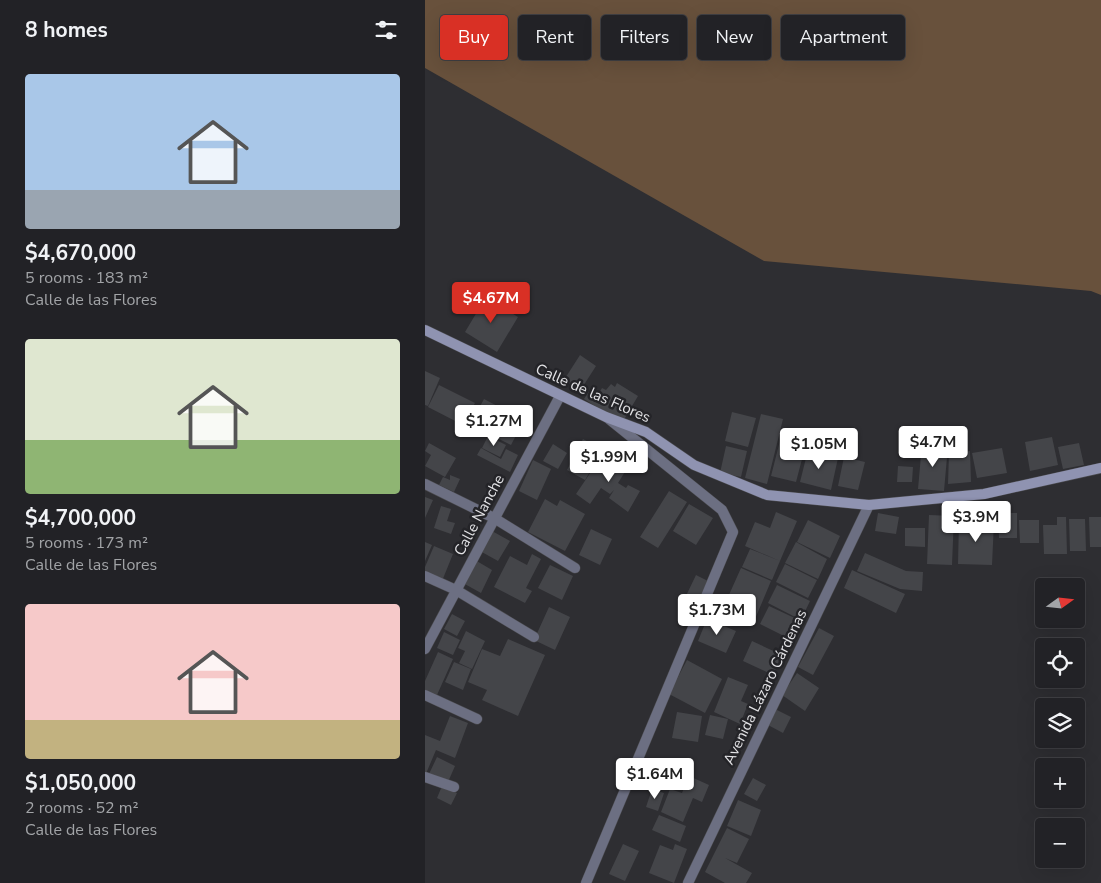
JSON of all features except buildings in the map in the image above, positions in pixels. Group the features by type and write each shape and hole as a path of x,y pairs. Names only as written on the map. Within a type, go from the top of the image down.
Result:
{"street":[{"name":"Calle de las Flores","path":"425,330 560,396 606,417 646,432 694,465 767,495 869,505 984,494 1101,468"},
{"name":"Calle Nanche","path":"425,649 560,396"},
{"path":"586,883 733,532 722,510 606,417"},
{"path":"425,484 494,518 575,568"},
{"name":"Avenida Lázaro Cárdenas","path":"688,883 869,505"},
{"path":"425,576 456,590 534,637"},
{"path":"425,695 477,719"},
{"path":"425,776 454,787"}],"shaded area":[{"path":"425,0 1101,0 1101,295 1091,291 764,261 425,68"}]}
